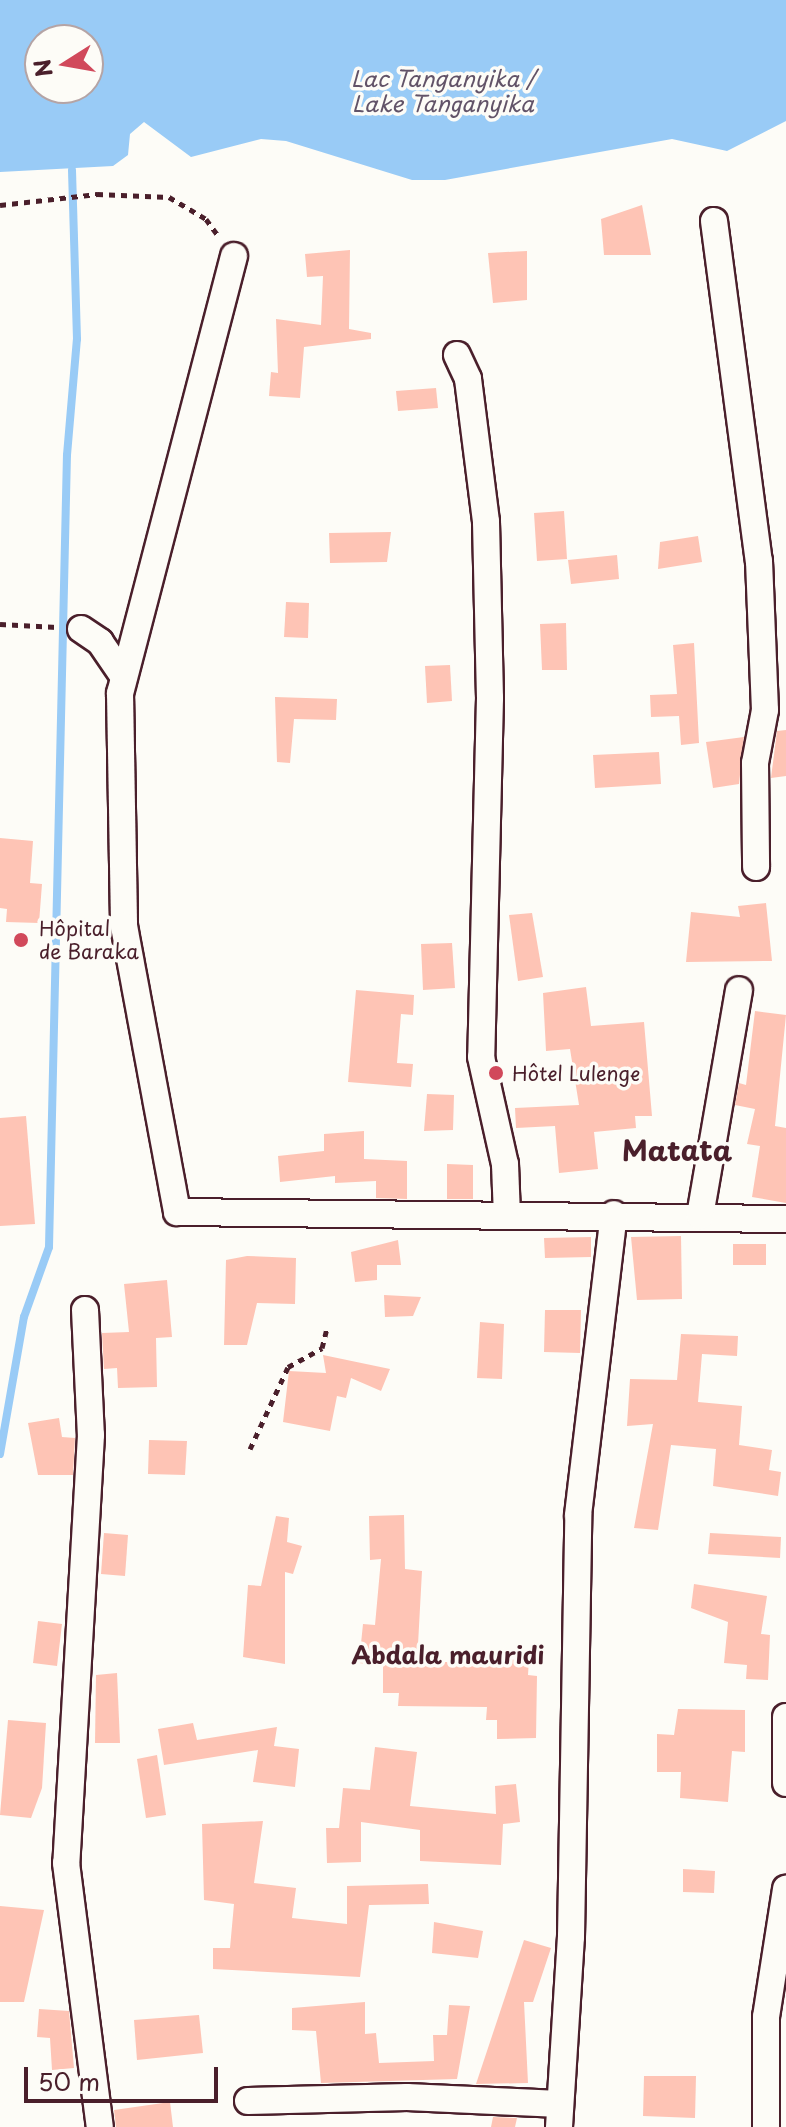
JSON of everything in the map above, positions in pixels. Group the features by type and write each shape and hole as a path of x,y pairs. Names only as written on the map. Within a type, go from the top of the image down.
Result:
{"street":[{"path":"714,221 759,561 765,710 755,763 756,867"},
{"path":"234,256 124,677 118,859 124,926 177,1212 197,1218 614,1214 786,1219"},
{"path":"457,355 471,395 486,522 490,698 481,1057 505,1164 507,1215"},
{"path":"81,629 100,642 124,677"},
{"path":"700,1216 739,990"},
{"path":"248,2101 407,2097 560,2116 578,1515 614,1214"},
{"path":"85,1310 91,1435 66,1863 100,2127"},
{"path":"786,1717 786,1783"},
{"path":"766,2127 766,2017 786,1889"}],"path":[{"path":"0,205 97,194 169,197 206,219 234,256"},
{"path":"250,1449 288,1367 322,1348 327,1328"}],"water":[{"name":"Lac Tanganyika / Lake Tanganyika","path":"0,0 786,0 786,121 727,151 672,139 445,180 412,180 286,141 261,139 191,157 144,122 130,134 128,155 113,166 0,172"}],"building":[{"path":"642,205 651,255 604,255 601,219"},
{"path":"350,250 349,329 371,333 371,339 304,347 300,398 269,396 271,372 278,373 276,319 321,325 323,276 307,277 305,254"},
{"path":"527,251 527,300 493,303 488,253"},
{"path":"436,388 438,408 398,411 396,391"},
{"path":"564,511 567,559 537,561 534,513"},
{"path":"391,532 387,562 330,563 329,533"},
{"path":"698,536 702,562 658,569 660,542"},
{"path":"617,555 619,579 571,584 568,560"},
{"path":"286,602 309,603 308,638 284,637"},
{"path":"566,623 567,670 542,670 540,624"},
{"path":"694,643 699,743 681,745 679,716 651,717 650,695 677,694 673,645"},
{"path":"450,665 452,701 427,703 425,666"},
{"path":"275,697 337,699 336,720 294,719 290,763 277,762"},
{"path":"786,730 786,776 771,778 777,731"},
{"path":"744,737 739,784 713,788 706,742"},
{"path":"659,752 661,784 595,788 593,755"},
{"path":"0,838 33,841 30,883 42,884 39,923 6,922 7,909 0,908"},
{"path":"766,903 772,961 686,962 691,912 740,917 738,906"},
{"path":"532,913 543,977 518,981 509,915"},
{"path":"452,943 455,988 423,990 421,944"},
{"path":"586,987 591,1026 644,1022 652,1116 635,1116 636,1128 594,1132 598,1169 559,1173 555,1126 516,1128 515,1108 579,1105 570,1049 546,1051 543,993"},
{"path":"356,990 414,995 413,1015 401,1014 397,1063 413,1064 411,1087 348,1082"},
{"path":"755,1011 786,1015 775,1126 786,1128 786,1203 752,1197 760,1146 747,1144 755,1109 735,1105 739,1083 746,1085"},
{"path":"427,1094 454,1095 453,1130 424,1131"},
{"path":"26,1116 35,1224 0,1226 0,1118"},
{"path":"364,1131 364,1159 407,1161 407,1199 376,1198 376,1181 335,1183 335,1176 280,1182 278,1156 324,1151 324,1134"},
{"path":"447,1164 473,1165 473,1199 447,1199"},
{"path":"681,1236 682,1299 637,1300 631,1237"},
{"path":"591,1237 591,1257 545,1258 544,1238"},
{"path":"398,1240 401,1265 377,1265 377,1280 355,1282 351,1252"},
{"path":"733,1244 766,1244 766,1265 733,1265"},
{"path":"247,1256 296,1258 295,1304 257,1303 247,1345 224,1345 226,1260"},
{"path":"167,1280 172,1337 156,1338 157,1387 118,1388 117,1368 104,1369 102,1333 129,1332 124,1284"},
{"path":"384,1295 421,1297 413,1316 385,1317"},
{"path":"545,1310 581,1310 580,1353 544,1352"},
{"path":"480,1322 504,1324 502,1379 477,1378"},
{"path":"681,1334 738,1336 737,1356 702,1354 698,1402 742,1406 739,1445 772,1450 769,1470 781,1472 778,1496 713,1486 716,1449 671,1445 658,1530 634,1528 653,1424 627,1426 630,1379 677,1380"},
{"path":"323,1355 390,1369 381,1391 351,1378 346,1398 337,1396 330,1431 283,1422 289,1371 326,1373"},
{"path":"59,1418 62,1437 75,1438 73,1475 38,1475 28,1423"},
{"path":"149,1440 187,1441 185,1475 148,1474"},
{"path":"404,1515 405,1569 422,1571 417,1663 529,1659 528,1675 537,1676 536,1738 497,1739 497,1720 486,1720 487,1707 398,1706 399,1693 383,1693 383,1666 359,1663 363,1624 375,1625 381,1559 370,1560 369,1516"},
{"path":"276,1516 289,1518 287,1542 302,1546 293,1574 285,1572 285,1664 243,1657 248,1585 261,1586"},
{"path":"104,1533 128,1535 125,1576 101,1574"},
{"path":"710,1533 781,1537 780,1558 708,1554"},
{"path":"694,1584 767,1596 761,1634 770,1635 768,1680 746,1679 747,1665 724,1663 728,1622 691,1608"},
{"path":"38,1621 62,1624 57,1666 33,1663"},
{"path":"117,1673 120,1743 95,1743 96,1675"},
{"path":"678,1709 745,1710 745,1752 732,1751 728,1802 680,1798 681,1772 657,1772 657,1734 674,1735"},
{"path":"8,1720 46,1723 42,1788 31,1818 0,1815"},
{"path":"193,1723 197,1740 277,1727 274,1746 299,1749 295,1787 253,1782 258,1750 164,1765 158,1729"},
{"path":"375,1747 417,1752 410,1806 496,1814 495,1786 516,1784 520,1822 503,1824 501,1865 420,1861 420,1830 361,1822 361,1862 327,1863 326,1828 339,1828 343,1788 370,1790"},
{"path":"157,1755 166,1815 146,1818 137,1759"},
{"path":"263,1821 254,1883 296,1888 292,1918 347,1924 347,1886 428,1884 429,1904 369,1905 360,1977 213,1969 213,1948 230,1948 234,1904 204,1900 202,1824"},
{"path":"683,1869 715,1871 714,1893 683,1892"},
{"path":"0,1906 44,1910 24,2002 0,2002"},
{"path":"434,1922 483,1931 478,1958 432,1953"},
{"path":"524,1940 551,1948 533,2002 524,2002 528,2083 476,2084"},
{"path":"365,2002 365,2034 376,2033 379,2063 434,2061 433,2035 447,2035 449,2005 470,2006 457,2079 321,2083 316,2031 292,2030 292,2008"},
{"path":"39,2009 69,2011 74,2068 52,2070 50,2038 37,2037"},
{"path":"199,2015 203,2053 137,2060 134,2020"},
{"path":"644,2076 696,2076 695,2118 643,2116"},
{"path":"170,2102 173,2127 116,2127 114,2110"},
{"path":"493,2117 517,2118 515,2127 491,2127"}],"waterway":[{"path":"0,1454 24,1317 49,1247 67,455 77,339 72,170"}],"place":[{"name":"Hôpital de Baraka","path":"21,940"},
{"name":"Hôtel Lulenge","path":"496,1073"}],"district":[{"name":"Matata","path":"677,1150"},
{"name":"Abdala mauridi","path":"448,1655"}]}
